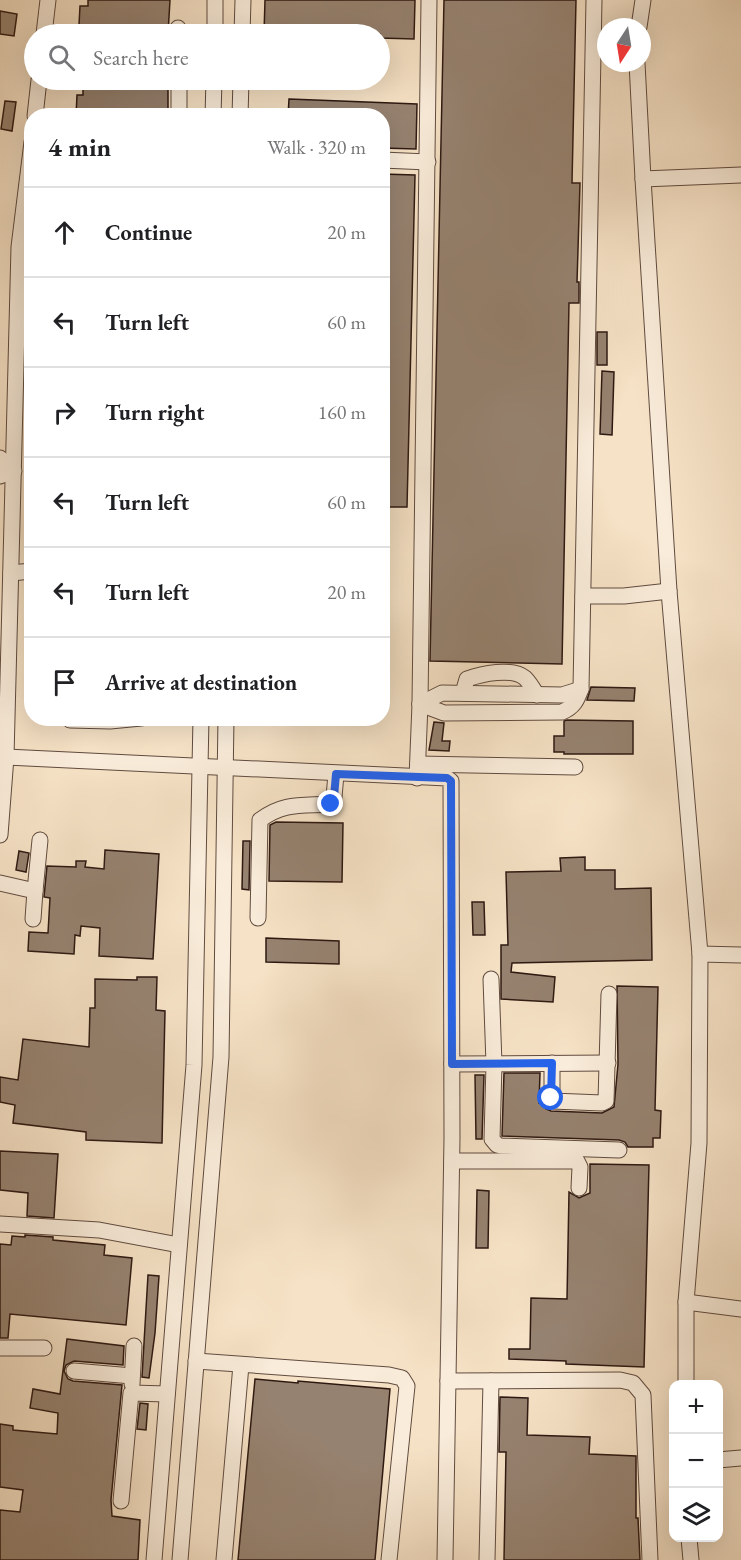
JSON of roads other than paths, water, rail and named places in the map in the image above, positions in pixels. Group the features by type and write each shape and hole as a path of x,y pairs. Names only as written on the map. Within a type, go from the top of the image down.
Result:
{"street":[{"path":"45,24 48,0"},
{"path":"214,24 215,0"},
{"path":"242,24 243,0"},
{"path":"417,771 420,704 429,0"},
{"path":"420,704 444,713 562,711 570,708 581,688 594,0"},
{"path":"640,18 643,0"},
{"path":"638,72 665,591 700,954 699,1143 686,1302 686,1380"},
{"path":"36,108 38,90"},
{"path":"179,90 179,108"},
{"path":"213,108 214,90"},
{"path":"240,108 241,90"},
{"path":"390,160 428,162"},
{"path":"643,179 741,175"},
{"path":"0,835 11,573 7,473 19,247 24,207"},
{"path":"0,458 7,473"},
{"path":"11,573 24,572"},
{"path":"583,596 624,596 665,591"},
{"path":"468,712 465,693 467,679 483,673 511,673 524,677 533,695 531,712"},
{"path":"420,704 442,693 562,695 581,688"},
{"path":"154,1560 194,1065 201,726"},
{"path":"180,1560 221,1057 226,726"},
{"path":"4,752 200,768 336,774 575,767"},
{"path":"417,771 447,778 451,781 452,786 452,1161 445,1560"},
{"path":"258,918 260,820 274,810 284,807 331,804 334,797 336,774"},
{"path":"33,919 40,840"},
{"path":"0,883 35,891"},
{"path":"700,954 741,955"},
{"path":"491,979 494,1064 492,1139 497,1145 619,1150"},
{"path":"552,1063 552,1101 602,1103 606,1101 609,994"},
{"path":"452,1064 608,1063"},
{"path":"452,1161 577,1161 580,1167 579,1188"},
{"path":"0,1224 99,1230 179,1245"},
{"path":"686,1302 741,1309"},
{"path":"122,1501 134,1346"},
{"path":"0,1348 44,1348"},
{"path":"196,1361 402,1377 407,1386 389,1560"},
{"path":"224,1560 241,1365"},
{"path":"74,1371 132,1376"},
{"path":"169,1376 195,1378"},
{"path":"448,1381 620,1380 633,1383 639,1388 643,1395 650,1560"},
{"path":"487,1560 490,1381"},
{"path":"131,1393 167,1394"},
{"path":"723,1460 741,1458"},
{"path":"689,1542 691,1560"}]}
